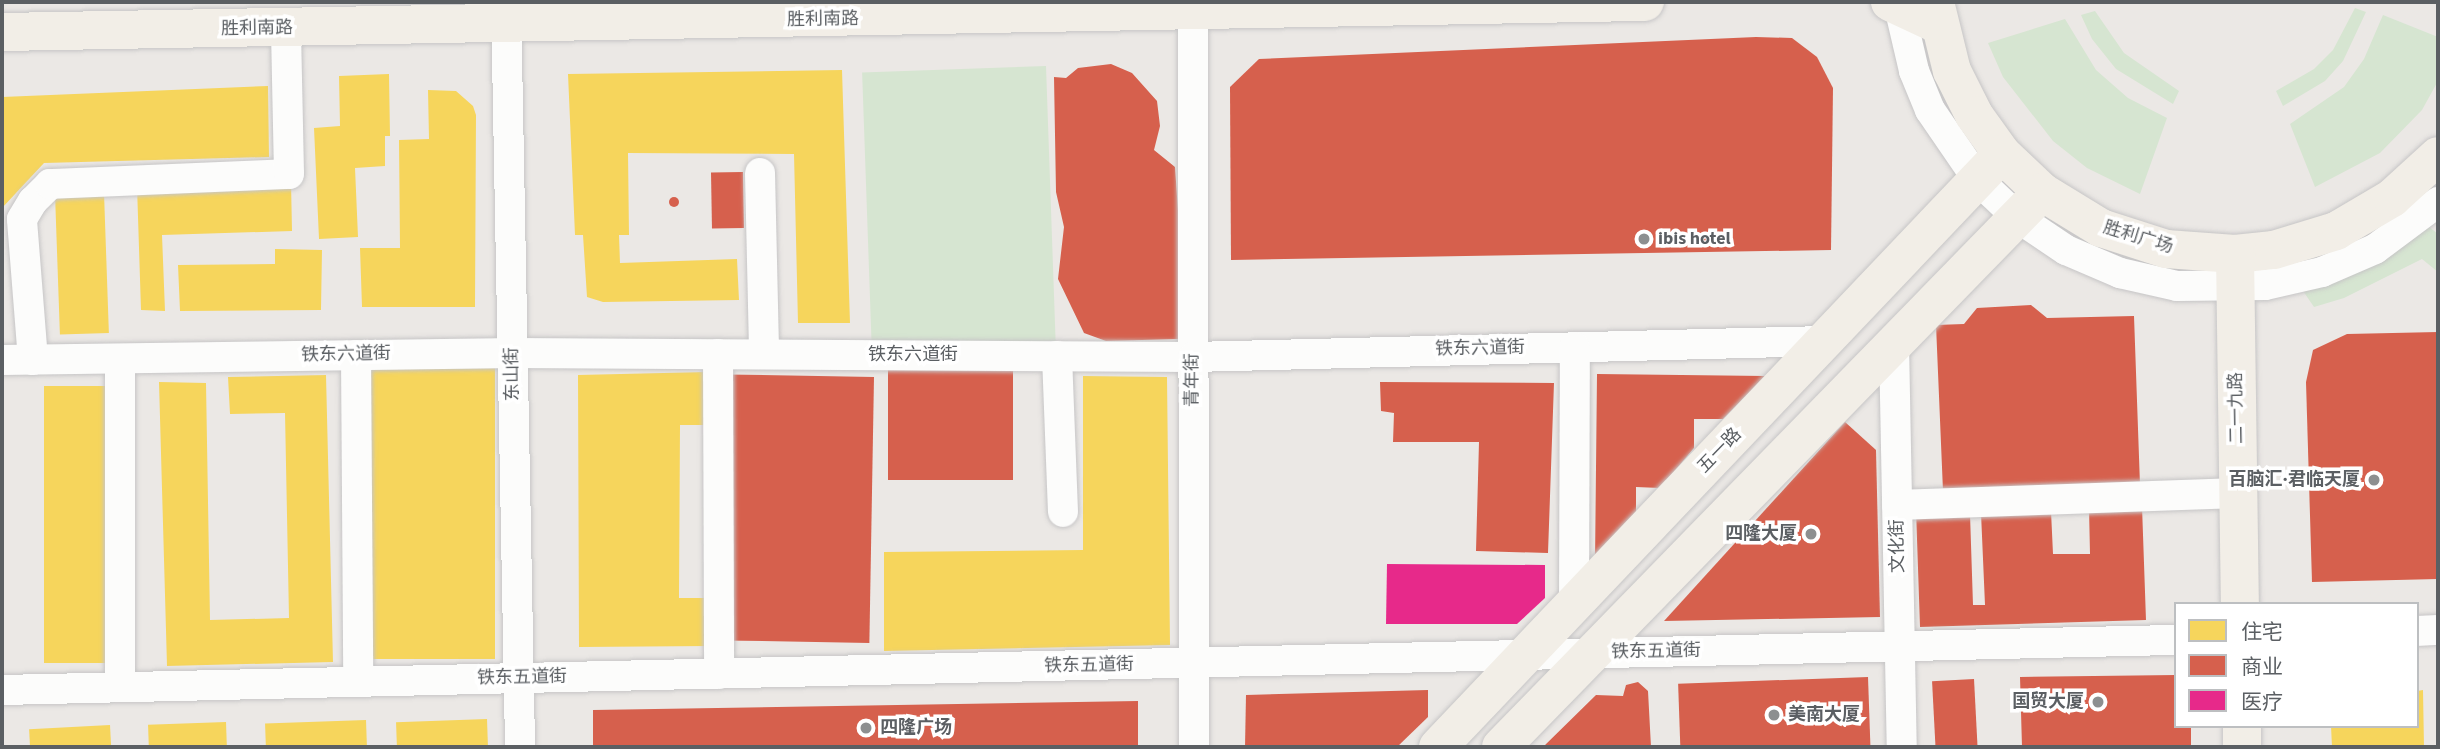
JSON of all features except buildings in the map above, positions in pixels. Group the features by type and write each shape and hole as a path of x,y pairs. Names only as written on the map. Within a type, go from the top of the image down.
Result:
{"main road":[{"name":"胜利南路","path":"2,32 286,28 506,13 1193,14 1645,2"},
{"name":"胜利广场","path":"1912,7 1957,82 1990,167 2030,205 2235,271 2274,250 2336,231 2392,198 2438,156"},
{"name":"五一路","path":"1437,747 1990,167"},
{"path":"1501,747 2030,205"},
{"name":"二一九路","path":"2235,271 2240,602"},
{"path":"2242,728 2242,747"}],"street":[{"name":"东山街","path":"506,13 520,747"},
{"name":"青年街","path":"1193,14 1195,747"},
{"path":"33,360 22,219 33,201 50,184 289,174 286,28"},
{"path":"760,173 764,354"},
{"path":"2235,271 2322,272 2375,249 2438,202"},
{"name":"铁东六道街","path":"2,360 513,352 1193,356 1824,341"},
{"name":"文化街","path":"1894,344 1902,747"},
{"path":"1574,604 1575,347"},
{"path":"718,354 719,674"},
{"path":"356,355 358,682"},
{"path":"1057,356 1063,512"},
{"path":"120,359 120,687"},
{"path":"1897,505 2238,493"},
{"path":"2419,631 2438,630"},
{"name":"铁东五道街","path":"2,690 1194,664 1528,652 1592,654 2174,640"}],"green space":[{"path":"2355,8 2366,12 2343,61 2325,81 2283,106 2276,91 2314,69 2333,50"},
{"path":"2095,11 2124,53 2179,91 2173,104 2116,69 2092,39 2081,15"},
{"path":"2383,15 2438,37 2438,81 2422,110 2380,153 2315,187 2290,124 2344,87 2364,59"},
{"path":"2065,19 2096,70 2128,98 2167,118 2140,194 2087,168 2053,141 2003,77 1988,43"},
{"path":"1046,66 1056,343 872,349 862,72"},
{"path":"2428,226 2438,234 2438,272 2422,259 2344,298 2314,307 2301,288"}],"place":[{"name":"ibis hotel","path":"1644,239"},
{"name":"百脑汇·君临天厦","path":"2374,480"},
{"name":"四隆大厦","path":"1811,534"},
{"name":"国贸大厦","path":"2098,702"},
{"name":"美南大厦","path":"1774,715"},
{"name":"四隆广场","path":"866,728"}]}
